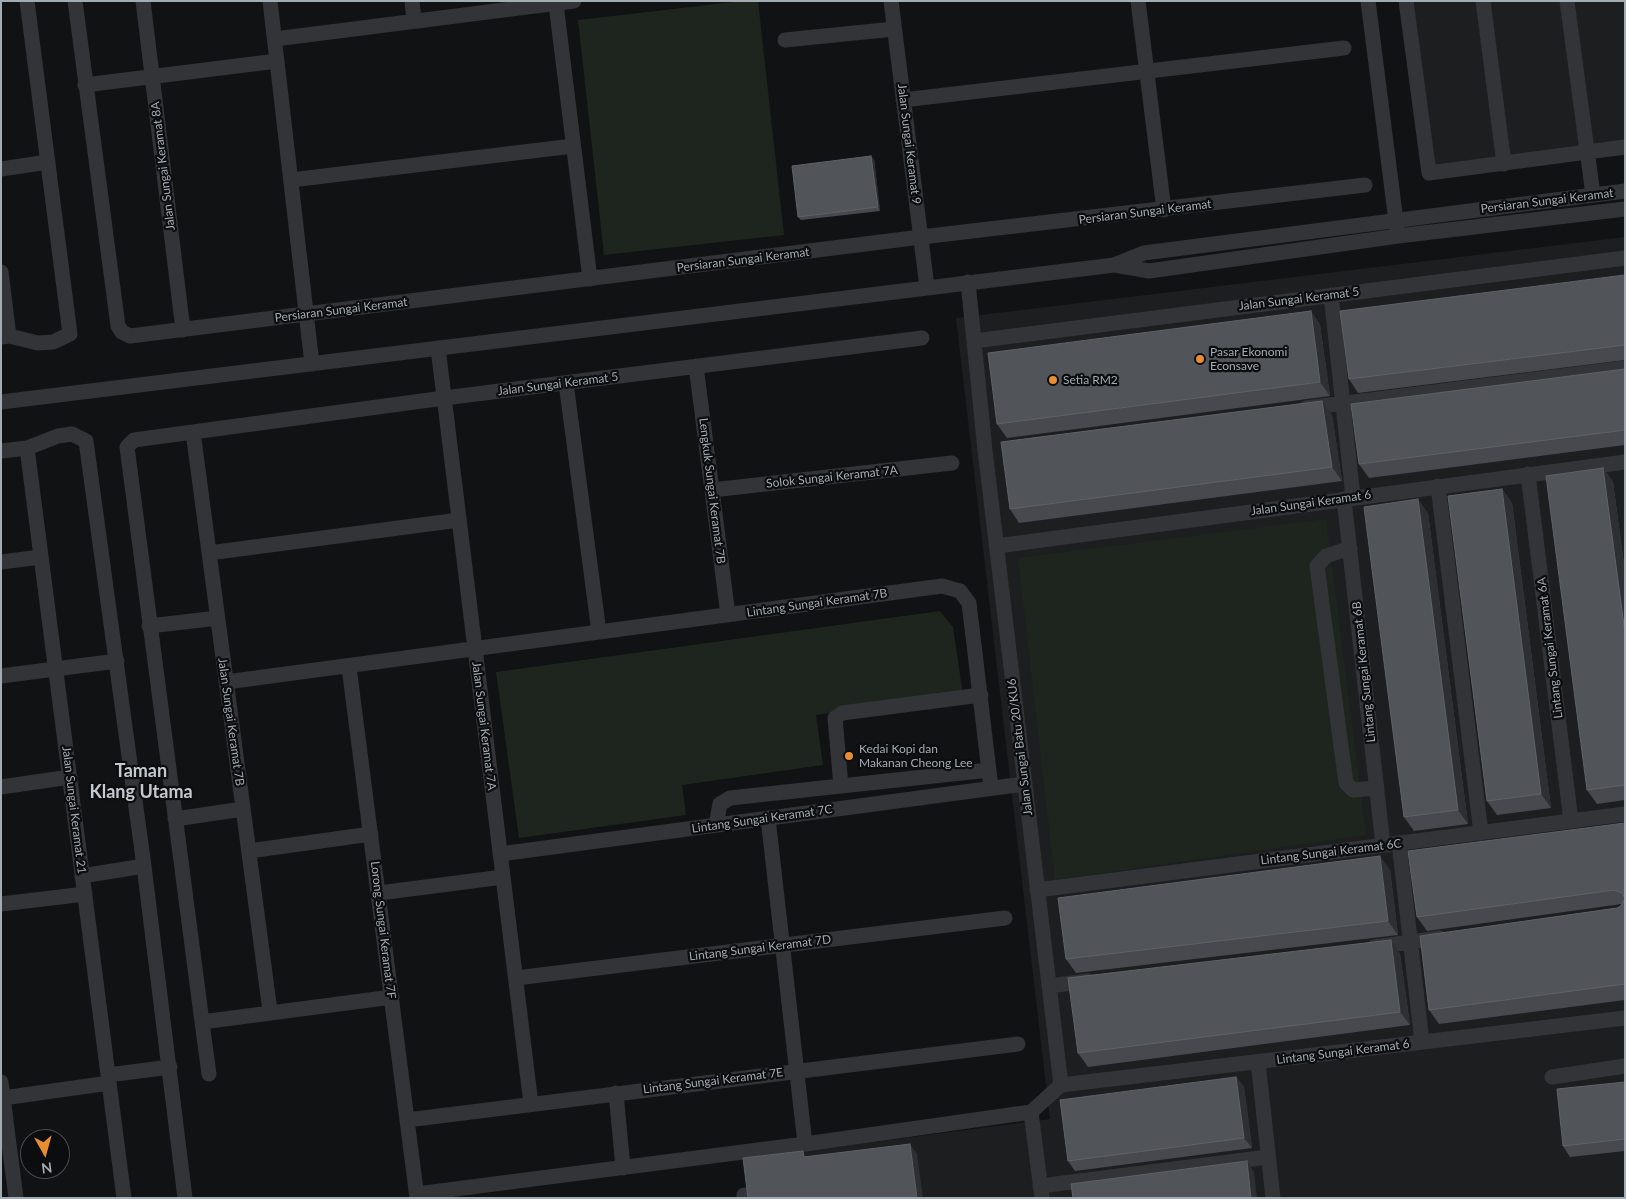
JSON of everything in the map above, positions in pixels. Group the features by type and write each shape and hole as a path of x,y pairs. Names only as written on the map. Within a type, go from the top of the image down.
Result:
{"street":[{"path":"1,272 5,336 38,343 53,342 70,334 28,1"},
{"path":"75,1 85,85 277,61"},
{"name":"Jalan Sungai Keramat 8A","path":"143,1 183,330"},
{"path":"270,1 312,364"},
{"path":"412,1 414,21"},
{"path":"275,39 574,1"},
{"name":"Jalan Sungai Keramat 9","path":"891,1 927,287"},
{"path":"1138,1 1164,210"},
{"path":"1368,1 1397,228"},
{"path":"1406,1 1429,173 1625,147"},
{"path":"1483,1 1504,164"},
{"path":"1567,1 1593,196"},
{"path":"556,4 590,279"},
{"path":"785,40 894,29"},
{"path":"903,100 1344,48"},
{"name":"Persiaran Sungai Keramat","path":"85,85 118,326 122,332 130,336 1365,185"},
{"path":"291,180 573,146"},
{"path":"1,169 48,162"},
{"name":"Persiaran Sungai Keramat","path":"1397,228 1625,192"},
{"name":"Persiaran Sungai Keramat","path":"1,402 1114,265 1144,253 1397,228 1625,209"},
{"name":"Jalan Sungai Keramat 5","path":"974,341 1625,258"},
{"name":"Jalan Sungai Batu 20/KU6","path":"968,282 985,450 1061,1085"},
{"name":"Lintang Sungai Keramat 6B","path":"1331,295 1343,403 1350,548 1383,845"},
{"name":"Jalan Sungai Keramat 5","path":"149,626 127,447 134,440 444,398 922,338"},
{"name":"Jalan Sungai Keramat 7A","path":"438,348 531,1104"},
{"name":"Lengkuk Sungai Keramat 7B","path":"696,366 728,615"},
{"path":"1295,410 1625,368"},
{"path":"566,383 599,632"},
{"name":"Jalan Sungai Keramat 7B","path":"193,432 270,1012"},
{"path":"1,451 27,448 58,436 72,434 86,441 118,661 185,1198"},
{"path":"985,450 1004,447"},
{"name":"Jalan Sungai Keramat 21","path":"27,448 124,1198"},
{"name":"Jalan Sungai Keramat 6","path":"997,546 1625,462"},
{"name":"Solok Sungai Keramat 7A","path":"712,490 952,463"},
{"name":"Lintang Sungai Keramat 6A","path":"1528,474 1571,821"},
{"path":"1438,486 1481,833"},
{"path":"209,553 459,520"},
{"path":"1350,548 1326,556 1317,566 1346,783 1353,790 1377,788"},
{"path":"1,562 41,557"},
{"name":"Lintang Sungai Keramat 7B","path":"226,682 350,667 942,586 960,591 969,603 991,788"},
{"path":"209,1074 149,626 218,618"},
{"path":"1,676 118,661"},
{"name":"Lorong Sungai Keramat 7F","path":"350,667 417,1196"},
{"path":"841,786 836,718 842,713 981,695"},
{"path":"716,825 720,804 730,798 989,770"},
{"path":"1,787 70,777"},
{"name":"Lintang Sungai Keramat 7C","path":"500,854 1024,784"},
{"path":"175,819 243,809"},
{"name":"Lintang Sungai Keramat 6C","path":"1037,890 1625,814"},
{"path":"768,818 805,1144"},
{"path":"248,851 371,834"},
{"path":"1399,843 1422,1042"},
{"path":"82,876 144,866"},
{"path":"378,893 503,877"},
{"path":"1,904 85,894"},
{"name":"Lintang Sungai Keramat 7D","path":"516,978 1005,918"},
{"path":"1362,948 1459,936"},
{"path":"1049,986 1107,979"},
{"path":"202,1022 392,997"},
{"name":"Lintang Sungai Keramat 6","path":"1061,1085 1625,1018"},
{"name":"Lintang Sungai Keramat 7E","path":"407,1120 1018,1044"},
{"path":"1258,1062 1273,1198"},
{"path":"1552,1077 1625,1066"},
{"path":"4,1098 170,1067"},
{"path":"1,1082 4,1098 6,1157 16,1198"},
{"path":"417,1196 1031,1112 1061,1085"},
{"path":"616,1093 623,1168"},
{"path":"1031,1112 1041,1192 1268,1158"}],"shaded area":[{"path":"742,1 758,1 784,235 604,255 578,20"},
{"path":"1411,1 1625,1 1625,143 1434,169"},
{"path":"1625,237 1625,1198 749,1198 744,1159 1050,1119 956,318"},
{"path":"1326,519 1366,835 1055,880 1018,558"},
{"path":"940,611 953,627 963,695 816,715 823,765 682,785 686,815 519,838 496,672"}],"building":[{"path":"871,156 878,207 798,217 792,166"},
{"path":"1625,275 1625,345 1349,379 1340,311"},
{"path":"1311,311 1320,382 997,424 988,353"},
{"path":"1625,369 1625,430 1359,464 1351,404"},
{"path":"1322,401 1332,467 1010,509 1001,442"},
{"path":"1603,468 1625,633 1625,785 1587,790 1546,476"},
{"path":"1502,489 1541,794 1487,801 1448,496"},
{"path":"1418,499 1458,810 1404,817 1364,507"},
{"path":"1625,823 1625,898 1622,893 1614,890 1417,917 1408,851"},
{"path":"1380,856 1388,921 1066,959 1058,898"},
{"path":"1625,898 1625,984 1429,1010 1420,936 1617,908 1621,906"},
{"path":"1391,940 1400,1012 1078,1053 1068,978"},
{"path":"1236,1077 1244,1138 1068,1161 1060,1100"},
{"path":"1625,1082 1625,1139 1563,1146 1557,1089"},
{"path":"910,1144 917,1198 748,1198 743,1158 803,1151 804,1157"},
{"path":"1247,1161 1251,1198 1073,1198 1071,1184"}],"place":[{"name":"Pasar Ekonomi Econsave","path":"1200,359"},
{"name":"Setia RM2","path":"1053,380"},
{"name":"Kedai Kopi dan Makanan Cheong Lee","path":"849,756"}],"district":[{"name":"Taman Klang Utama","path":"141,781"}]}
